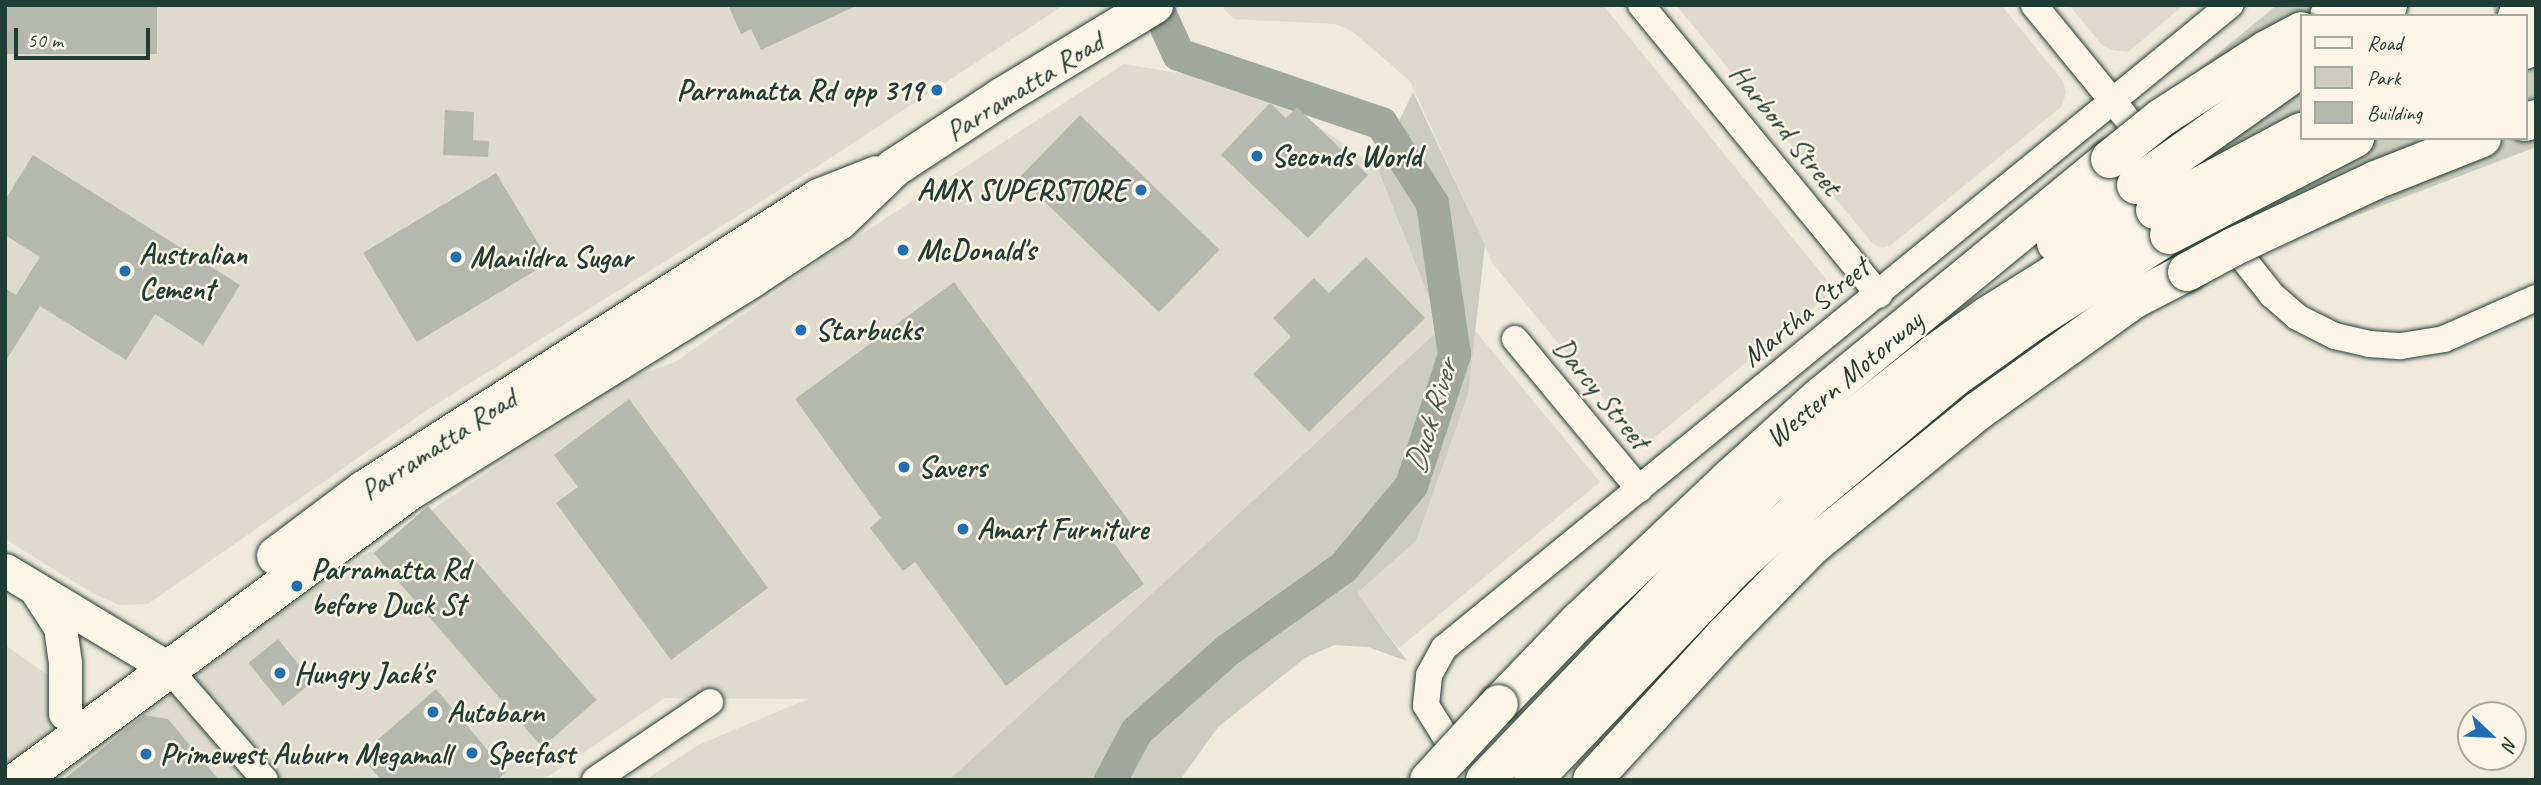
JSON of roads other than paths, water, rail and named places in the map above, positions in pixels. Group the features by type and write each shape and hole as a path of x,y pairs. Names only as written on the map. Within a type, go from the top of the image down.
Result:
{"highway":[{"name":"Parramatta Road","path":"5,759 65,713 157,660 411,490 839,221 894,168 1002,97 1153,5"},
{"path":"2342,14 2373,9"},
{"name":"Western Motorway","path":"1485,780 1536,760 1731,572 1860,456 1954,378 2025,327 2142,197 2161,118 2300,31"},
{"path":"2142,197 2300,69"},
{"name":"Western Motorway","path":"1429,780 1599,602 1801,414 2142,197 2300,132"},
{"name":"Western Motorway","path":"1536,760 1766,487 1934,354 2142,197 2348,140"},
{"path":"1592,780 1725,635 1812,546 1978,411 2133,300 2233,247 2376,180 2477,140"},
{"name":"Parramatta Road","path":"19,780 157,660"}],"main road":[{"path":"5,570 116,639 157,660"},
{"path":"34,588 60,627 65,664 65,713"}],"street":[{"name":"Harbord Street","path":"1641,5 1880,295"},
{"path":"2034,5 2121,111"},
{"name":"Martha Street","path":"1445,736 1426,705 1429,675 1444,648 1880,295 2121,111 2230,5"},
{"path":"2245,261 2272,295 2297,317 2335,336 2369,344 2415,345 2444,339 2536,298"},
{"name":"Darcy Street","path":"1515,339 1639,489"},
{"path":"157,660 265,780"},
{"path":"595,780 710,702"}],"waterway":[{"name":"Duck River","path":"1110,780 1136,731 1227,650 1343,567 1411,485 1454,354 1432,203 1381,123 1178,54 1156,5"}],"place":[{"name":"Parramatta Rd opp 319","path":"937,90"},
{"name":"Seconds World","path":"1257,156"},
{"name":"AMX SUPERSTORE","path":"1141,190"},
{"name":"McDonald's","path":"903,250"},
{"name":"Manildra Sugar","path":"456,257"},
{"name":"Australian Cement","path":"125,271"},
{"name":"Starbucks","path":"801,330"},
{"name":"Savers","path":"904,467"},
{"name":"Amart Furniture","path":"963,529"},
{"name":"Parramatta Rd before Duck St","path":"297,586"},
{"name":"Hungry Jack's","path":"280,673"},
{"name":"Autobarn","path":"433,712"},
{"name":"Specfast","path":"472,753"},
{"name":"Primewest Auburn Megamall","path":"146,754"}]}
